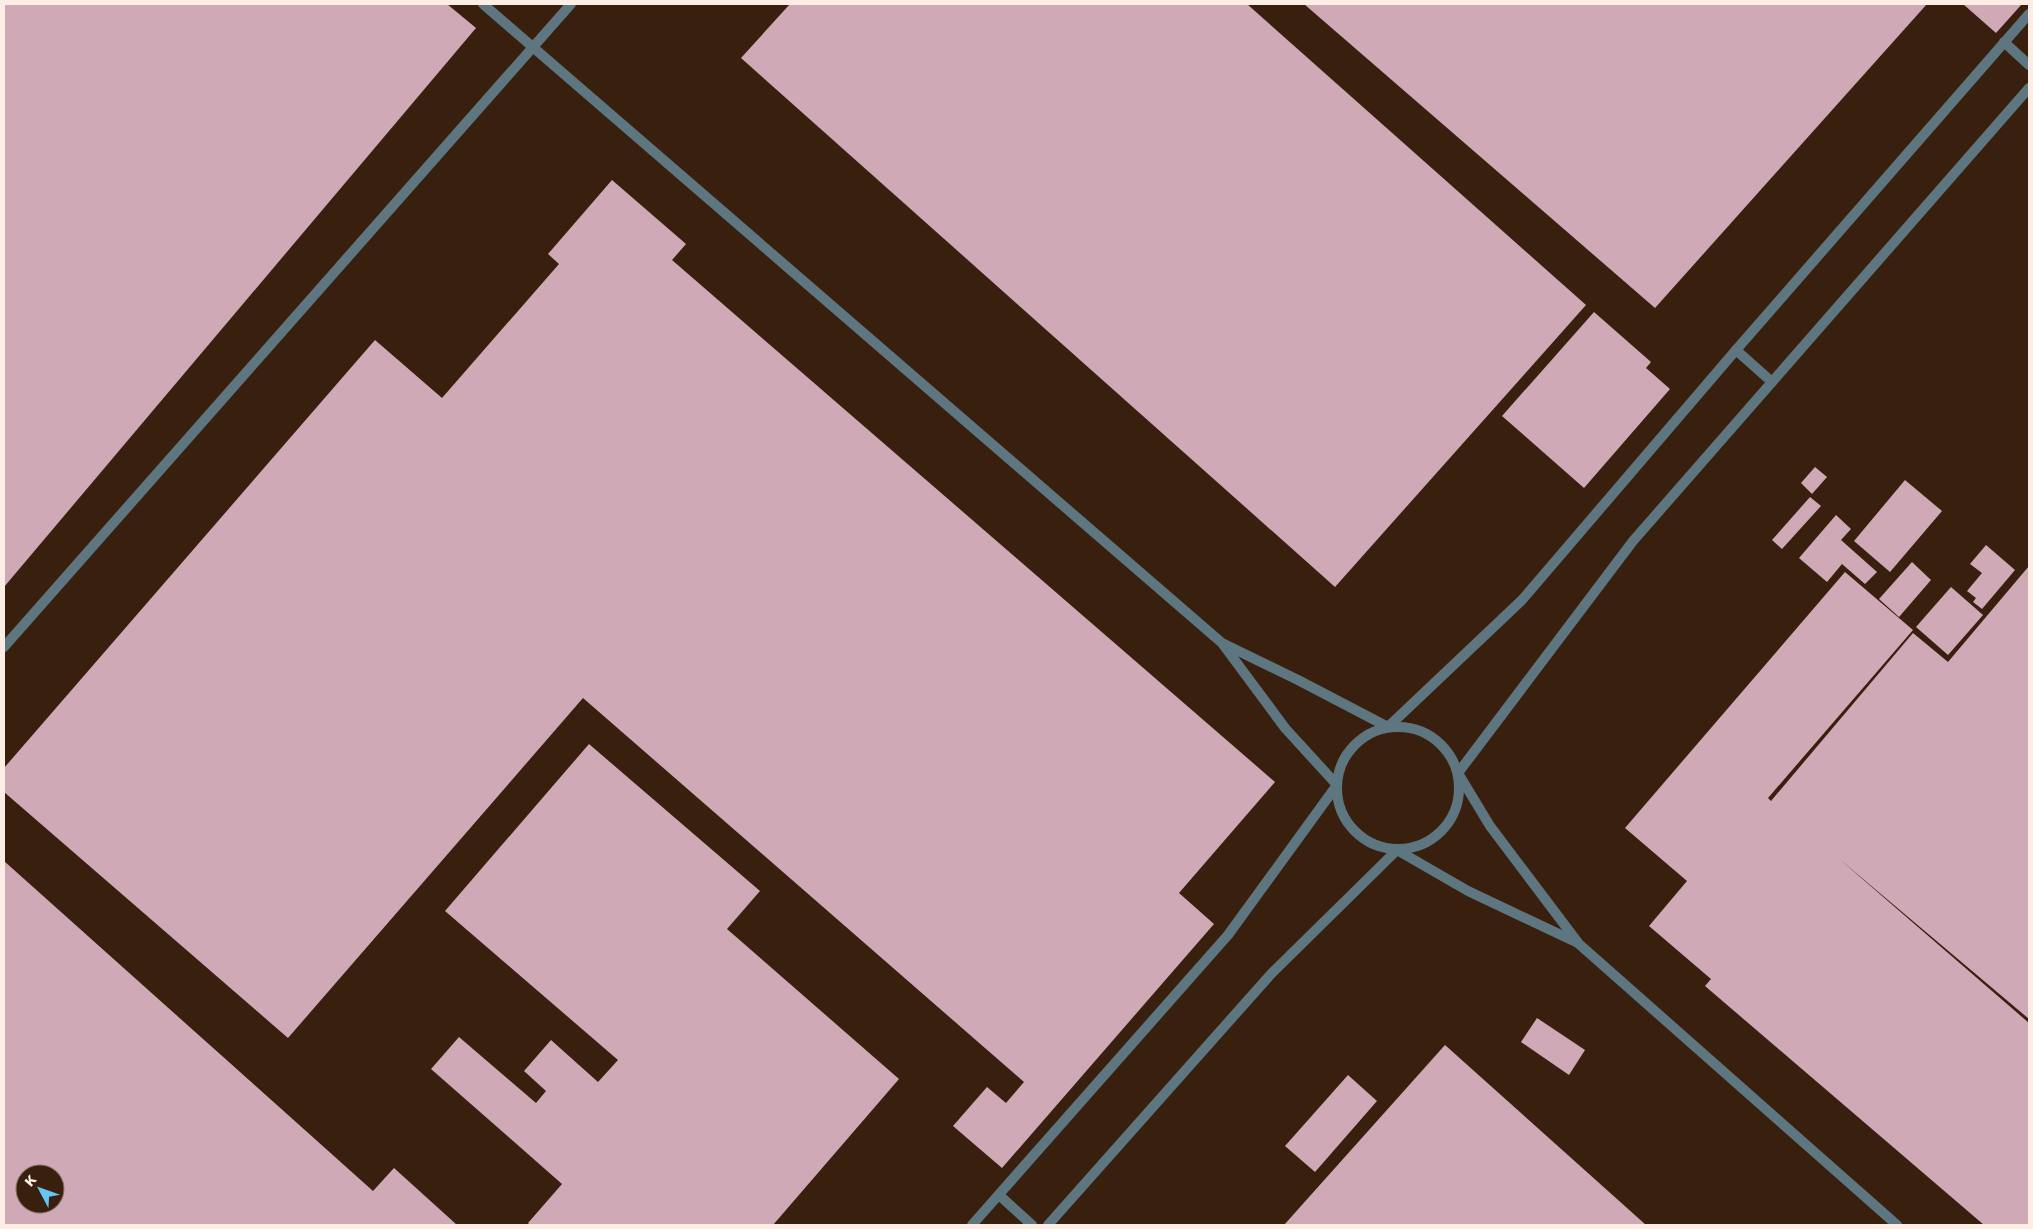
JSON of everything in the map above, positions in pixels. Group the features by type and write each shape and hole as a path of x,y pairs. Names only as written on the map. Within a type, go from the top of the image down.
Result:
{"street":[{"path":"483,4 1222,643 1285,728 1337,785"},
{"path":"4,647 571,4"},
{"path":"2029,14 1736,350 1522,600 1388,727 1368,735 1355,744 1342,762 1337,785 1341,811 1352,829 1376,846 1397,850 1414,848 1434,838 1442,831 1455,813 1460,794 1458,773 1633,541 2029,88"},
{"path":"2004,42 2029,65"},
{"path":"1736,350 1772,382"},
{"path":"1222,643 1388,727 1409,727 1437,740 1451,756 1458,773 1490,826 1578,944 1897,1225"},
{"path":"972,1225 1228,935 1337,785"},
{"path":"1397,850 1468,892 1578,944"},
{"path":"1048,1225 1271,974 1397,850"},
{"path":"999,1195 1032,1225"}],"building":[{"path":"4,4 447,4 476,28 4,587"},
{"path":"790,4 1247,4 1586,305 1335,587 741,58"},
{"path":"1304,4 1927,4 1655,308"},
{"path":"1963,4 2022,4 1996,33"},
{"path":"612,180 686,244 672,260 1275,782 1179,893 1214,924 1002,1168 953,1126 987,1087 1006,1103 1024,1082 583,698 288,1038 4,792 4,768 375,340 442,398 559,264 548,254"},
{"path":"1594,312 1651,362 1646,368 1670,389 1584,488 1502,416"},
{"path":"1815,467 1827,477 1812,494 1801,483"},
{"path":"1905,480 1942,511 1890,572 1854,541"},
{"path":"1810,497 1821,506 1782,549 1772,540"},
{"path":"1836,515 1851,529 1841,540 1877,572 1865,584 1842,564 1827,582 1799,558"},
{"path":"1986,545 2015,570 1982,609 1973,602 1976,598 1967,591 1982,573 1970,564"},
{"path":"1912,562 1931,580 1899,617 1879,599"},
{"path":"2029,566 2029,1019 1837,857 2029,1023 2029,1225 1984,1225 1705,986 1711,979 1649,926 1687,881 1625,828 1845,572 1913,630 1768,798 1771,801 1913,633 1948,662"},
{"path":"1951,587 1983,615 1948,655 1916,627"},
{"path":"589,744 760,891 727,929 899,1079 773,1225 530,1225 528,1223 562,1184 431,1069 459,1037 536,1103 546,1091 524,1071 551,1040 598,1082 618,1060 445,911"},
{"path":"4,861 373,1191 394,1168 457,1225 4,1225"},
{"path":"1537,1018 1585,1050 1569,1075 1521,1042"},
{"path":"1445,1045 1646,1225 1284,1225"},
{"path":"1348,1075 1377,1101 1315,1172 1285,1146"}]}
